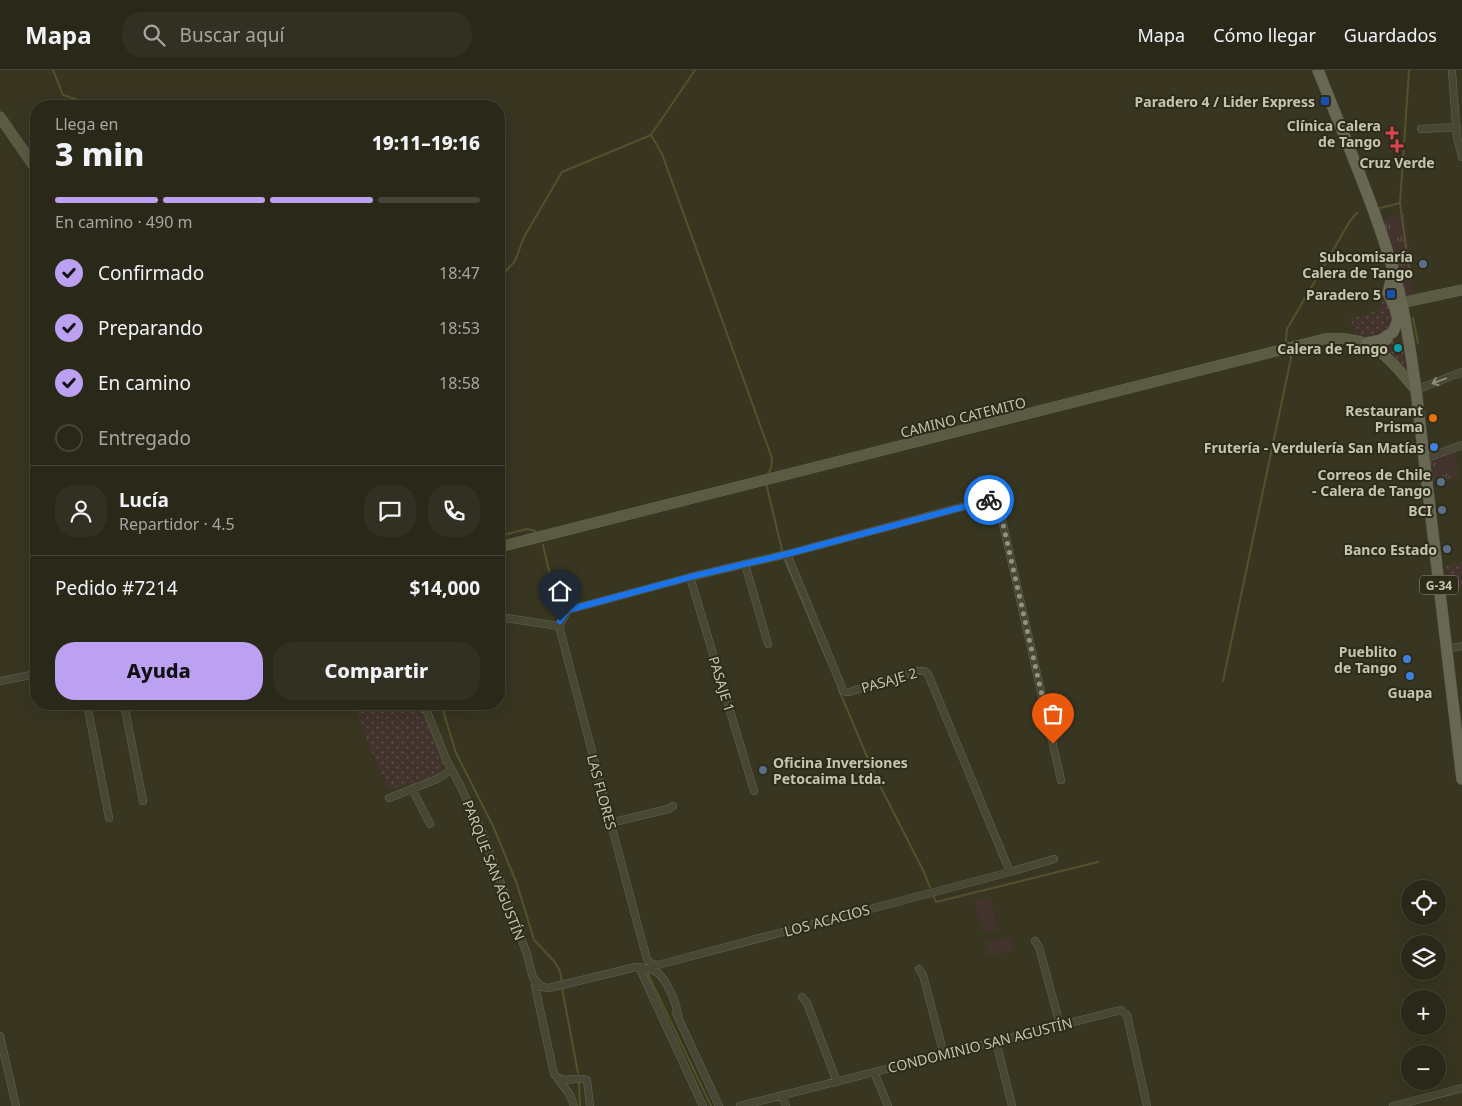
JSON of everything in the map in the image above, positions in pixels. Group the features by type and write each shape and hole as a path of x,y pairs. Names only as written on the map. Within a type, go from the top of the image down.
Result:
{"main road":[{"name":"G-34","path":"1318,70 1373,211 1393,272 1396,302 1408,335 1462,779"},
{"path":"0,117 30,160"},
{"path":"1381,340 1393,332 1398,322 1396,302 1462,290"},
{"path":"1367,344 1408,335"},
{"name":"CAMINO CATEMITO","path":"505,545 1316,341 1339,338 1367,344 1390,360 1416,390"}],"street":[{"path":"1452,72 1459,118 1457,127 1462,157"},
{"path":"1421,129 1457,127"},
{"path":"1416,390 1462,372"},
{"path":"1424,459 1462,445"},
{"path":"505,618 559,626 568,610 995,498 998,502 1061,780"},
{"name":"PASAJE 2","path":"787,554 843,690 849,692 918,671 924,671 928,674 1010,872"},
{"path":"745,564 768,644"},
{"name":"PASAJE 1","path":"690,577 754,791"},
{"name":"LAS FLORES","path":"559,626 646,957"},
{"path":"1446,650 1462,646"},
{"path":"0,682 30,675"},
{"path":"88,710 109,818"},
{"path":"125,710 143,801"},
{"name":"PARQUE SAN AGUSTÍN","path":"426,710 438,743 468,800 483,834 527,954 532,976 536,982 535,986 552,1070 570,1096 574,1106"},
{"path":"389,798 437,779 451,770"},
{"path":"412,789 430,824"},
{"path":"610,823 668,809 673,806"},
{"name":"LOS ACACIOS","path":"646,957 650,962 658,965 1054,859"},
{"path":"1035,940 1039,947 1060,1025"},
{"path":"536,982 545,988 554,987 639,967 658,973 677,1006 678,1016 719,1106"},
{"path":"639,967 703,1106"},
{"path":"919,969 923,974 944,1055"},
{"path":"802,997 807,1003 837,1082"},
{"name":"CONDOMINIO SAN AGUSTÍN","path":"740,1106 1119,1010 1125,1012 1147,1106"},
{"path":"0,1036 16,1106"},
{"path":"996,1041 1012,1106"},
{"path":"874,1072 888,1106"},
{"path":"558,1078 562,1080 582,1078 587,1080 590,1106"},
{"path":"1393,1106 1462,1088"},
{"path":"782,1095 786,1106"}],"green space":[{"path":"1405,215 1414,293 1404,295 1380,220"},
{"path":"1384,297 1393,320 1390,325 1377,334 1355,334 1351,319 1379,310"},
{"path":"1401,339 1407,372 1392,354 1376,343"},
{"path":"1454,452 1459,476 1434,482 1431,459"},
{"path":"1462,562 1462,586 1449,589 1445,565"},
{"path":"355,710 422,710 444,765 441,773 390,790 376,762"},
{"path":"990,896 998,931 983,934 974,899"},
{"path":"1012,936 1015,950 988,956 984,943"}],"waterway":[{"path":"53,70 63,95 78,100"},
{"path":"505,272 515,261 524,237 562,172 651,135 695,70"},
{"path":"1404,278 1409,269 1400,203 1409,70"},
{"path":"651,135 662,154 772,458 768,474"},
{"path":"1380,208 1400,203"},
{"path":"1286,341 1287,329 1350,221 1357,213"},
{"path":"1413,318 1418,343"},
{"path":"1223,681 1291,358 1290,353"},
{"path":"766,483 782,550"},
{"path":"505,534 527,529 535,531"},
{"path":"543,545 559,616"},
{"path":"784,558 828,662"},
{"path":"839,690 876,778 930,887"},
{"path":"443,710 456,753 493,826 517,884 534,940 554,961 560,971 562,983"},
{"path":"934,897 936,902 1098,862"},
{"path":"648,974 711,1106"},
{"path":"562,988 578,1073"},
{"path":"579,1082 580,1106"}],"way so far":[{"path":"989,500 995,498 998,502 1053,744"}],"place":[{"name":"Paradero 4 / Lider Express","path":"1325,101"},
{"name":"Clínica Calera de Tango","path":"1392,133"},
{"name":"Cruz Verde","path":"1397,146"},
{"name":"Subcomisaría Calera de Tango","path":"1423,264"},
{"name":"Paradero 5","path":"1391,294"},
{"name":"Calera de Tango","path":"1398,348"},
{"name":"Restaurant Prisma","path":"1433,418"},
{"name":"Frutería - Verdulería San Matías","path":"1434,447"},
{"name":"Correos de Chile - Calera de Tango","path":"1441,482"},
{"name":"BCI","path":"1442,510"},
{"name":"Banco Estado","path":"1447,549"},
{"name":"Pueblito de Tango","path":"1407,659"},
{"name":"Guapa","path":"1410,676"},
{"name":"Oficina Inversiones Petocaima Ltda.","path":"763,770"}],"route":[{"path":"560,621 568,610 989,500"}]}
